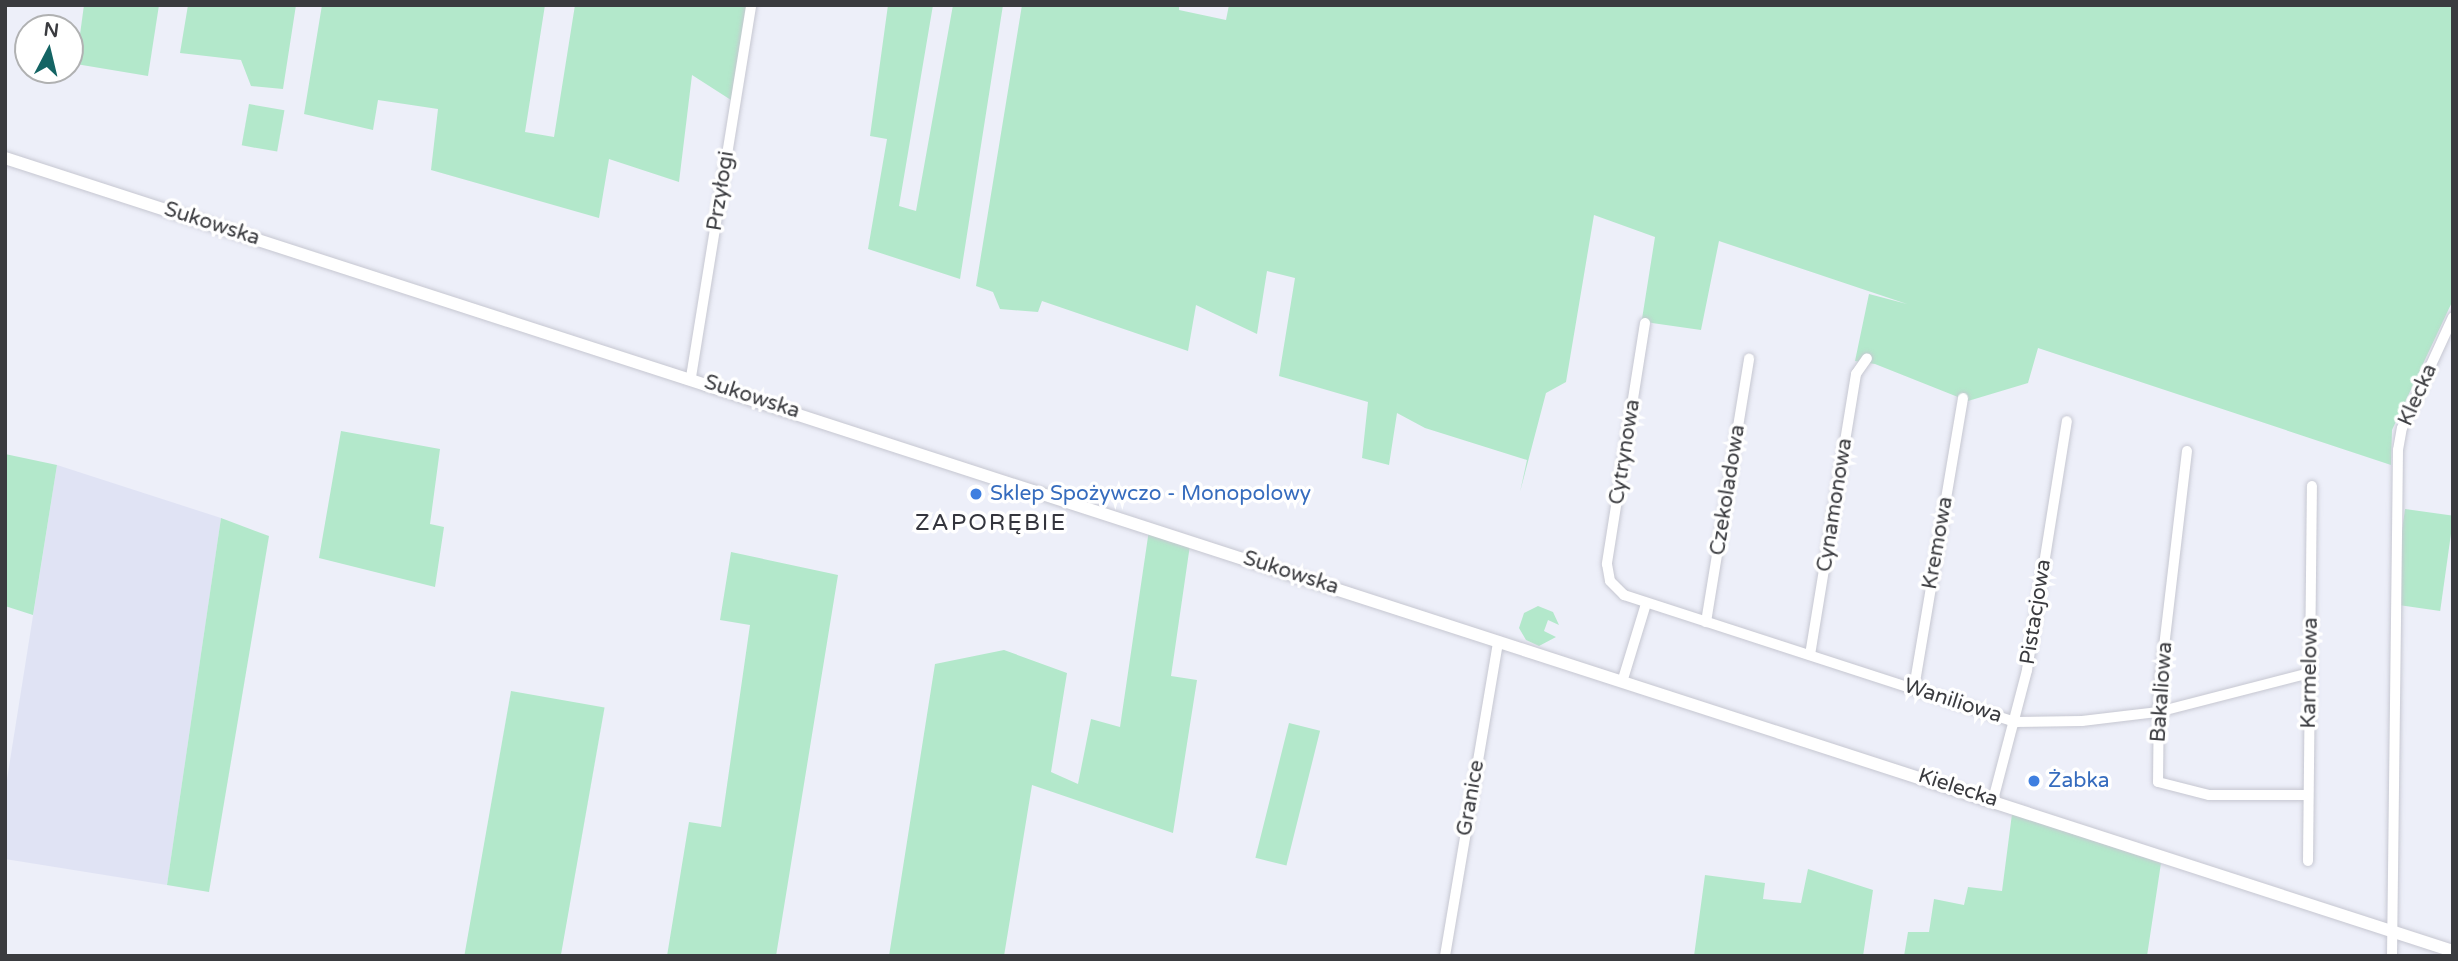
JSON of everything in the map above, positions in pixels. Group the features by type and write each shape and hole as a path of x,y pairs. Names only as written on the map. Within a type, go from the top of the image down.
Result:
{"street":[{"name":"Przyłogi","path":"691,377 751,5"},
{"name":"Sukowska","path":"5,158 691,377 1498,640"},
{"name":"Klecka","path":"2392,929 2400,435 2453,317"},
{"name":"Cytrynowa","path":"1611,581 1606,564 1646,323"},
{"name":"Czekoladowa","path":"1706,622 1749,358"},
{"name":"Cynamonowa","path":"1810,654 1856,374 1867,358"},
{"name":"Kremowa","path":"1914,688 1963,398"},
{"name":"Pistacjowa","path":"1993,800 2017,722 2067,421"},
{"name":"Bakaliowa","path":"2188,451 2158,712 2158,782 2209,794 2308,795"},
{"name":"Karmelowa","path":"2308,861 2312,486"},
{"name":"Waniliowa","path":"1611,581 1624,595 1646,604 2017,722 2082,721 2158,712 2310,673"},
{"path":"1623,679 1646,604"},
{"name":"Kielecka","path":"1498,640 2453,951"},
{"name":"Granice","path":"1445,956 1498,640"},
{"path":"2392,929 2392,956"}],"shaded area":[{"path":"57,465 221,518 167,885 5,859 5,792"}],"green space":[{"path":"84,5 159,5 148,76 84,65"},
{"path":"188,5 296,5 283,89 251,86 241,60 180,53"},
{"path":"322,5 545,5 525,132 554,137 575,5 747,5 731,100 692,75 679,182 609,159 599,218 431,170 438,109 378,100 373,130 304,114"},
{"path":"888,5 933,5 899,206 916,211 953,5 1003,5 960,279 868,249 887,139 870,136"},
{"path":"1022,5 1179,5 1179,10 1226,20 1229,5 2453,5 2453,300 2392,430 2391,465 2038,348 2028,383 1968,401 1875,364 1855,361 1869,294 1907,304 1719,241 1701,330 1652,323 1642,319 1655,237 1594,215 1566,382 1546,393 1520,492 1527,460 1425,428 1397,413 1389,465 1362,458 1368,402 1279,376 1295,278 1267,271 1257,334 1196,305 1188,351 1042,301 1038,312 1000,309 993,292 976,286"},
{"path":"249,104 284,110 277,152 242,145"},
{"path":"341,431 440,449 430,524 444,527 435,587 319,558"},
{"path":"5,454 57,465 33,615 5,606"},
{"path":"2405,509 2453,516 2440,611 2392,604"},
{"path":"221,518 269,536 209,892 167,885"},
{"path":"1149,530 1190,545 1171,676 1197,680 1173,833 1032,785 1004,956 889,956 935,664 1004,650 1067,673 1051,772 1078,784 1091,719 1120,727"},
{"path":"731,552 838,575 776,956 667,956 689,822 721,827 750,625 720,620"},
{"path":"1538,606 1553,612 1559,625 1548,620 1544,631 1556,637 1539,646 1526,640 1519,628 1524,613"},
{"path":"511,691 605,707 561,956 464,955"},
{"path":"1289,723 1320,731 1286,866 1255,858"},
{"path":"2012,814 2161,863 2147,956 1904,956 1908,932 1929,932 1934,899 1964,905 1968,887 2002,891"},
{"path":"1808,869 1873,890 1863,956 1694,956 1705,875 1765,883 1763,899 1801,903"}],"place":[{"name":"Sklep Spożywczo - Monopolowy","path":"976,494"},
{"name":"Żabka","path":"2034,781"}],"district":[{"name":"ZAPORĘBIE","path":"991,523"}]}
